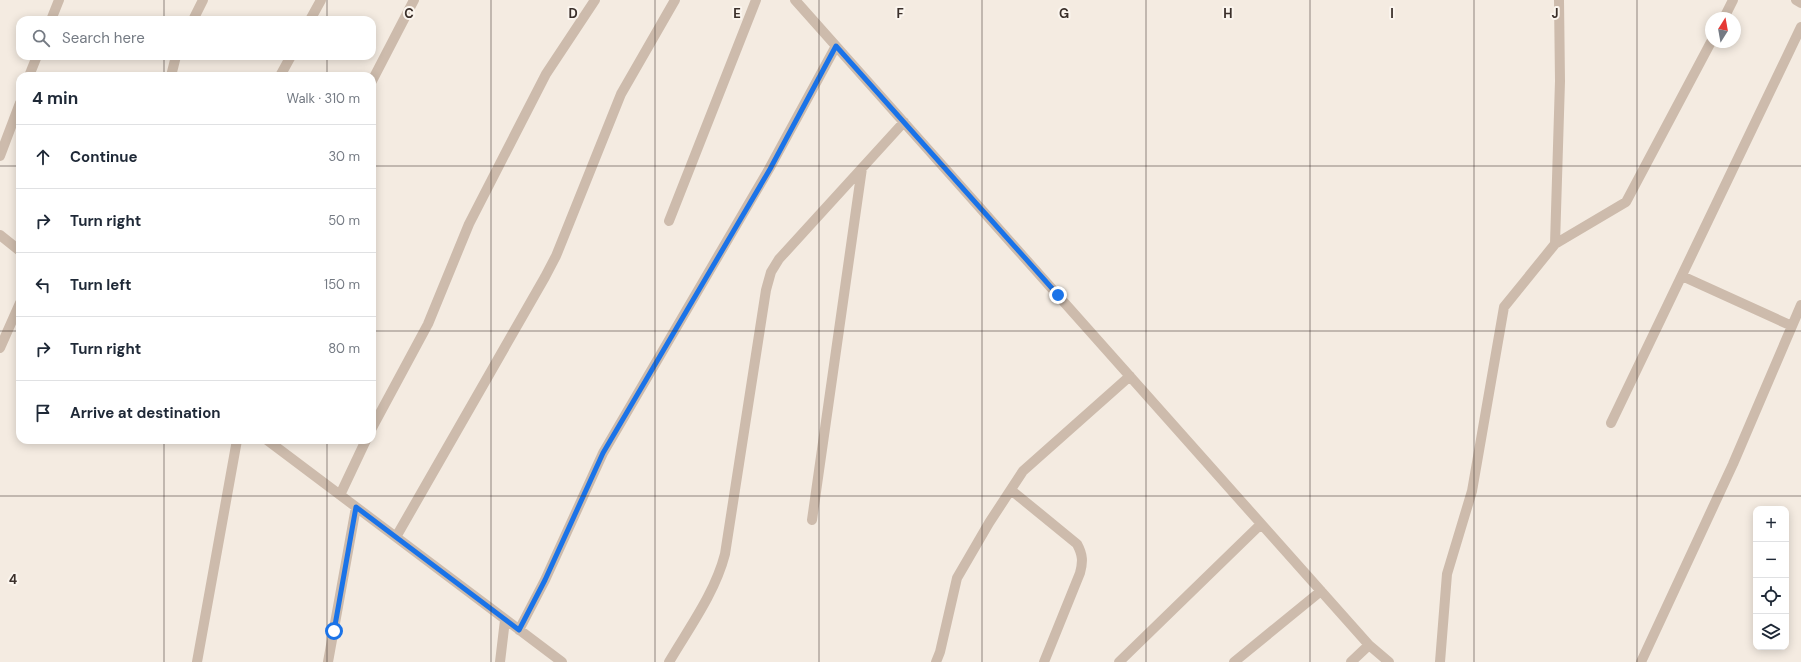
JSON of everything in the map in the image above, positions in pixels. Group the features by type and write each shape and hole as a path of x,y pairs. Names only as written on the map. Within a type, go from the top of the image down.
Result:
{"street":[{"path":"53,16 59,0"},
{"path":"195,16 202,0"},
{"path":"312,16 321,0"},
{"path":"376,73 414,0"},
{"path":"376,421 428,324 469,224 546,74 595,0"},
{"path":"396,537 546,278 621,94 675,0"},
{"path":"669,221 756,0"},
{"path":"795,0 1369,645 1389,662"},
{"path":"1555,244 1560,81 1559,0"},
{"path":"1727,12 1733,0"},
{"path":"1796,0 1801,4"},
{"path":"1612,423 1801,27"},
{"path":"519,630 545,580 603,453 770,169 836,46"},
{"path":"1440,662 1447,574 1472,491 1504,307 1555,244 1626,202 1708,48"},
{"path":"31,72 35,60"},
{"path":"172,72 175,60"},
{"path":"282,72 289,60"},
{"path":"0,156 16,114"},
{"path":"670,662 713,587 721,570 766,290 771,272 778,258 904,122"},
{"path":"812,520 862,168"},
{"path":"0,235 16,248"},
{"path":"1682,276 1792,326"},
{"path":"1641,662 1733,464 1801,305"},
{"path":"0,348 16,312"},
{"path":"936,662 940,652 958,578 989,523 1023,471 1130,376"},
{"path":"197,662 236,444"},
{"path":"272,444 562,662"},
{"path":"340,495 364,444"},
{"path":"1011,490 1077,544 1082,553 1083,563 1080,573 1044,662"},
{"path":"328,662 356,507"},
{"path":"1119,662 1261,524"},
{"path":"1234,662 1321,591"},
{"path":"500,662 505,620"},
{"path":"1351,662 1369,645"}],"route":[{"path":"334,631 356,507 519,630 545,580 603,453 704,278 770,169 836,46 1058,295"}]}
